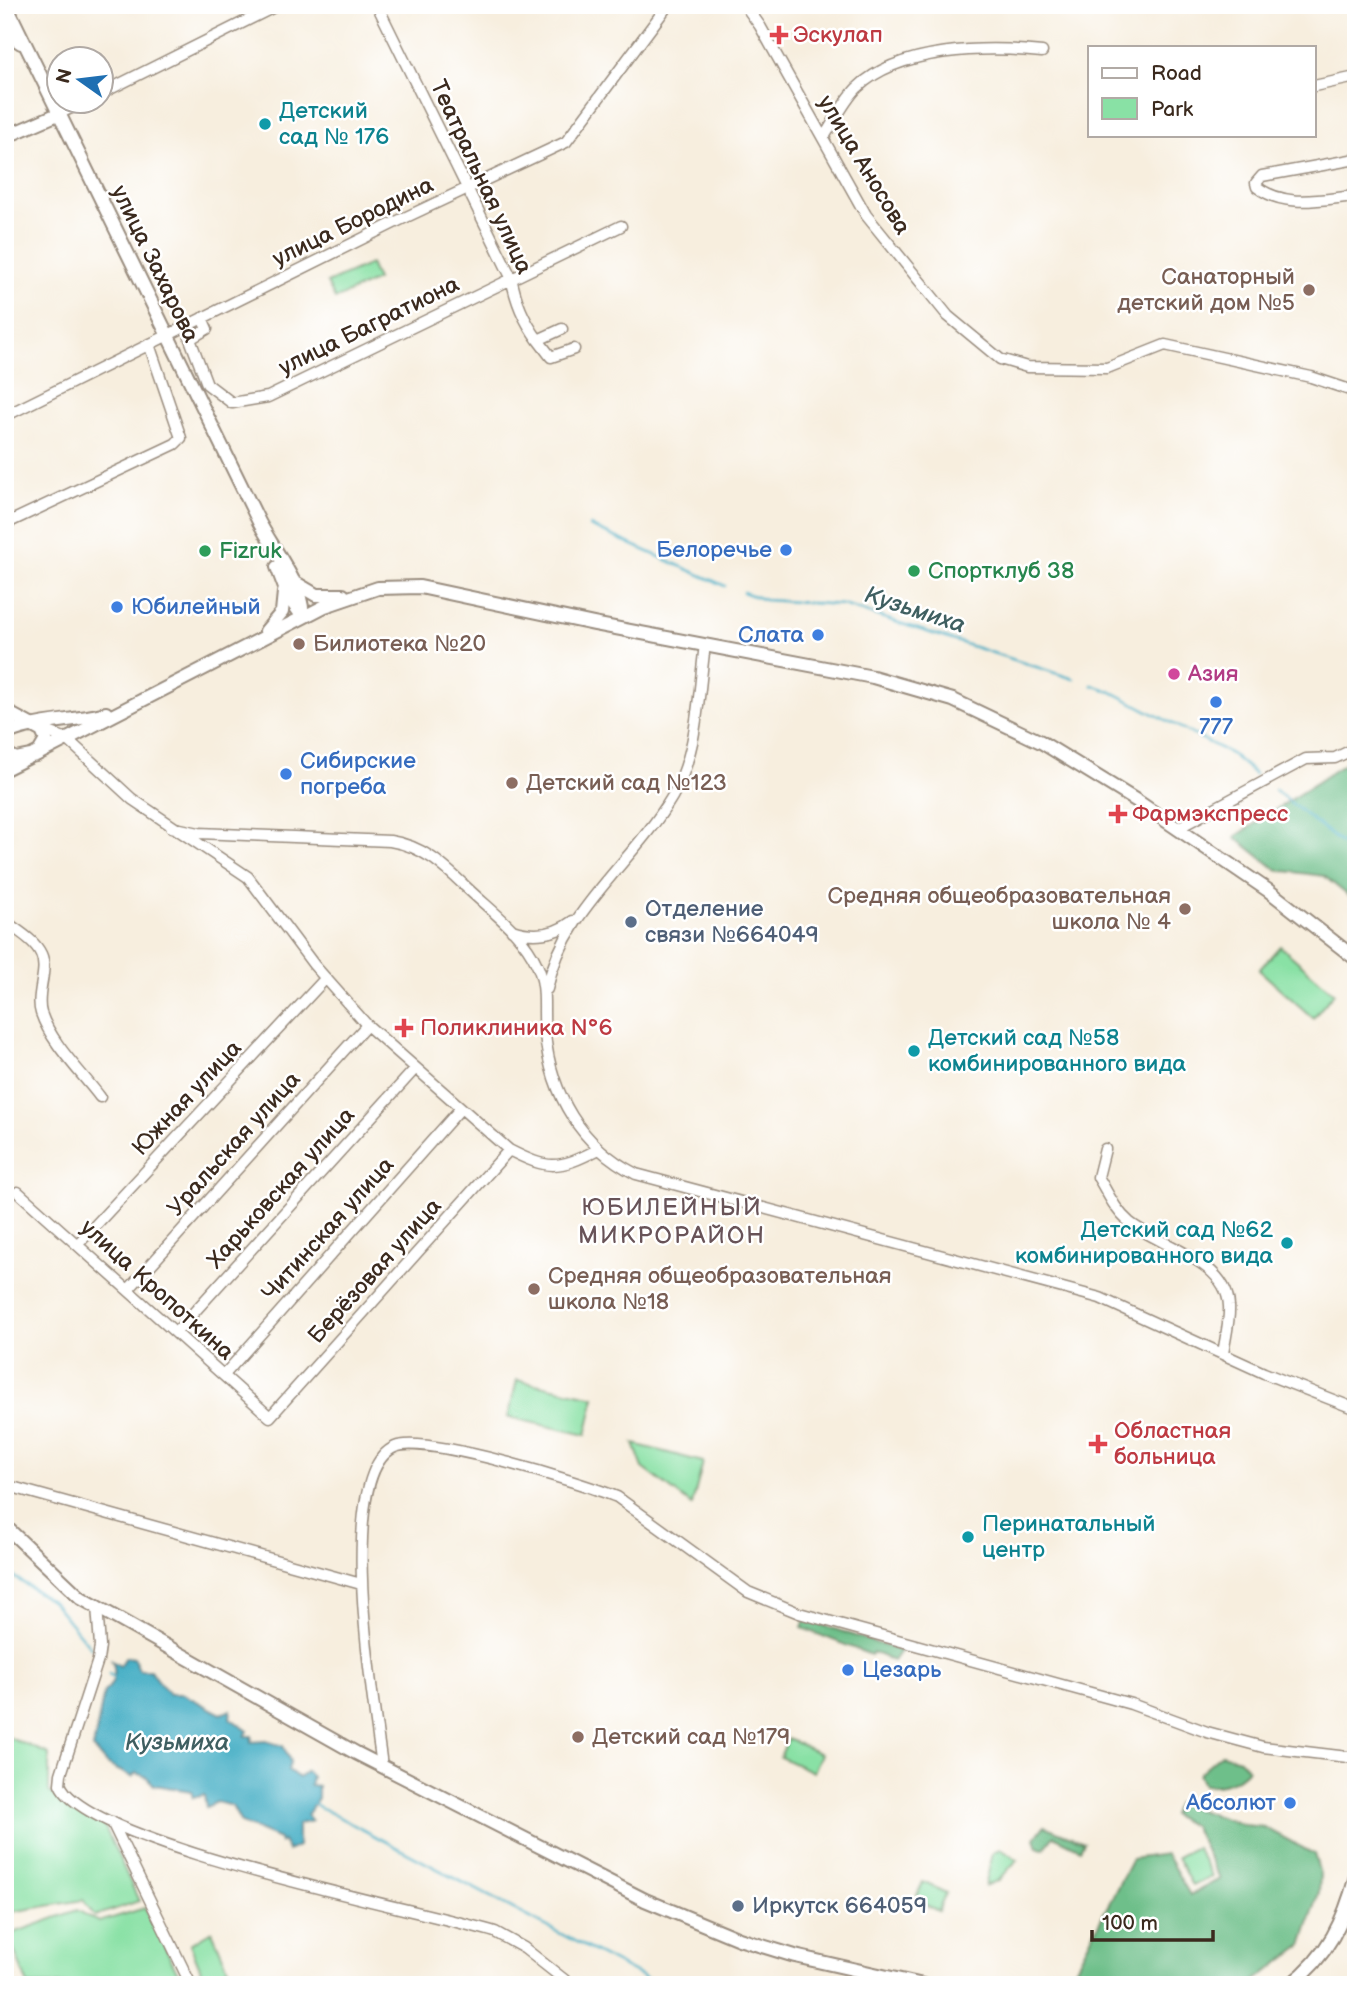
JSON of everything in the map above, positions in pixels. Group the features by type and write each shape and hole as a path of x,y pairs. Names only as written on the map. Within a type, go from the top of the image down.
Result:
{"main road":[{"name":"улица Захарова","path":"6,5 46,89"},
{"path":"5,32 17,37 28,52"},
{"path":"5,138 54,116"},
{"name":"улица Захарова","path":"59,116 287,583 301,599 302,616"},
{"path":"255,640 282,612 287,583 316,595 357,594"},
{"path":"5,769 302,616 357,594 388,587 420,587 705,646 873,677 953,700 1049,746 1178,828 1269,891 1356,959"},
{"path":"8,736 33,727 87,718 146,698"},
{"path":"5,711 44,733 45,744 30,757 16,759 5,749"},
{"path":"5,1526 59,1580 97,1606 382,1766 645,1900 739,1939 795,1956 923,1985"},
{"path":"1290,1985 1318,1961 1330,1944 1341,1922 1356,1876"}],"street":[{"path":"116,86 278,5"},
{"name":"Театральная улица","path":"377,5 511,277 516,305 538,340"},
{"name":"улица Бородина","path":"5,416 469,187 566,142 574,135 668,5"},
{"name":"улица Аносова","path":"745,5 760,26 866,215 884,240 948,316 1000,359 1027,367 1107,368 1164,345 1311,377 1356,392"},
{"path":"824,138 857,88 897,64 958,49 1042,52"},
{"path":"1316,86 1356,77"},
{"path":"1356,159 1262,176 1256,183 1257,187 1268,195 1286,201 1356,196"},
{"name":"улица Багратиона","path":"202,318 207,329 190,339 207,384 232,403 268,397 621,226"},
{"path":"562,329 538,340 551,357 574,349"},
{"path":"5,524 175,444 181,438 149,344"},
{"path":"705,646 691,746 680,780 645,834 578,916 556,956 545,1000 544,1031 554,1079 568,1109 597,1150 625,1169 662,1184 959,1258 1100,1298 1223,1354 1356,1409"},
{"path":"33,727 67,738 132,799 248,877 314,965 367,1025 414,1070 509,1150 535,1163 561,1167 597,1150"},
{"path":"1178,828 1306,759 1335,758 1356,748"},
{"path":"172,827 199,833 405,843 437,860 512,930 537,964 545,1000"},
{"path":"512,930 525,934 551,932 578,916"},
{"path":"5,921 41,951 43,961 38,994 40,1011 48,1027 100,1097"},
{"name":"Южная улица","path":"78,1244 326,979"},
{"name":"Уральская улица","path":"129,1289 367,1025"},
{"name":"Харьковская улица","path":"177,1331 414,1070"},
{"name":"Читинская улица","path":"224,1375 461,1108"},
{"path":"1105,1149 1098,1177 1115,1208 1143,1231 1195,1258 1221,1284 1229,1308 1223,1354"},
{"name":"Берёзовая улица","path":"270,1417 509,1150"},
{"name":"улица Кропоткина","path":"18,1192 177,1331 270,1417"},
{"path":"382,1766 360,1584 363,1513 378,1465 389,1450 398,1445 447,1450 573,1481 617,1497 748,1592 799,1613 1131,1704 1207,1732 1263,1747 1356,1758"},
{"path":"5,1485 360,1584"},
{"path":"97,1606 100,1646 98,1660 66,1754 60,1784 70,1798 112,1822 188,1853 495,1932 524,1948 570,1985"},
{"path":"112,1822 191,1985"}],"green space":[{"path":"370,264 377,280 335,299 327,283"},
{"path":"1356,756 1356,902 1324,876 1277,870 1235,837"},
{"path":"1280,946 1334,993 1313,1018 1259,970"},
{"path":"517,1380 595,1397 586,1435 508,1417"},
{"path":"634,1444 703,1462 692,1505 643,1468"},
{"path":"805,1619 900,1651 893,1661 873,1652 871,1655 802,1628"},
{"path":"5,1736 49,1754 49,1792 104,1825 139,1901 95,1916 83,1900 5,1913"},
{"path":"788,1739 821,1754 813,1772 780,1757"},
{"path":"1221,1754 1240,1759 1248,1769 1228,1783 1203,1785 1198,1774"},
{"path":"1177,1803 1244,1825 1264,1827 1314,1854 1320,1874 1319,1892 1302,1946 1252,1983 1243,1985 1079,1985 1072,1975 1132,1859 1166,1854 1190,1895 1220,1879 1193,1826 1172,1815"},
{"path":"1044,1826 1084,1842 1080,1849 1054,1836 1044,1849 1038,1848 1035,1838"},
{"path":"1196,1847 1212,1876 1192,1886 1177,1857"},
{"path":"1001,1849 1017,1860 999,1880 985,1886 993,1852"},
{"path":"923,1882 946,1893 938,1911 915,1899"},
{"path":"145,1908 184,1985 28,1985 8,1935 77,1910 99,1922"},
{"path":"212,1931 228,1968 204,1978 190,1944"}],"water":[{"name":"Кузьмиха","path":"126,1657 134,1658 139,1670 150,1670 169,1694 183,1694 221,1714 231,1710 230,1718 248,1731 245,1736 252,1736 251,1742 266,1741 283,1746 290,1761 288,1770 299,1778 306,1771 312,1777 310,1785 318,1786 318,1799 307,1815 312,1821 298,1824 298,1846 288,1851 283,1841 280,1843 279,1839 241,1823 232,1806 217,1802 206,1807 204,1795 193,1798 191,1791 154,1785 147,1777 136,1773 132,1777 106,1764 93,1749 104,1692 114,1678 112,1661 120,1666"}],"waterway":[{"name":"Кузьмиха","path":"590,526 725,586"},
{"name":"Кузьмиха","path":"743,592 765,600 843,605 1074,679"},
{"name":"Кузьмиха","path":"1092,685 1110,691 1231,754 1255,774"},
{"name":"Кузьмиха","path":"1275,790 1356,855"},
{"name":"Кузьмиха","path":"5,1571 54,1603 91,1648"},
{"name":"Кузьмиха","path":"109,1674 116,1679"},
{"name":"Кузьмиха","path":"314,1804 658,1985"}],"place":[{"name":"Эскулап","path":"779,35"},
{"name":"Детский сад № 176","path":"265,124"},
{"name":"Санаторный детский дом №5","path":"1309,290"},
{"name":"Белоречье","path":"786,550"},
{"name":"Fizruk","path":"205,551"},
{"name":"Спортклуб 38","path":"914,571"},
{"name":"Юбилейный","path":"117,607"},
{"name":"Слата","path":"818,635"},
{"name":"Билиотека №20","path":"299,644"},
{"name":"Азия","path":"1174,674"},
{"name":"777","path":"1216,702"},
{"name":"Сибирские погреба","path":"286,774"},
{"name":"Детский сад №123","path":"512,783"},
{"name":"Фармэкспресс","path":"1118,814"},
{"name":"Средняя общеобразовательная школа № 4","path":"1185,909"},
{"name":"Отделение связи №664049","path":"631,922"},
{"name":"Поликлиника N°6","path":"404,1028"},
{"name":"Детский сад №58 комбинированного вида","path":"914,1051"},
{"name":"Детский сад №62 комбинированного вида","path":"1287,1243"},
{"name":"Средняя общеобразовательная школа №18","path":"534,1289"},
{"name":"Областная больница","path":"1098,1444"},
{"name":"Перинатальный центр","path":"968,1537"},
{"name":"Цезарь","path":"848,1670"},
{"name":"Детский сад №179","path":"578,1737"},
{"name":"Абсолют","path":"1290,1803"},
{"name":"Иркутск 664059","path":"738,1906"}],"district":[{"name":"ЮБИЛЕЙНЫЙ МИКРОРАЙОН","path":"672,1221"}]}
